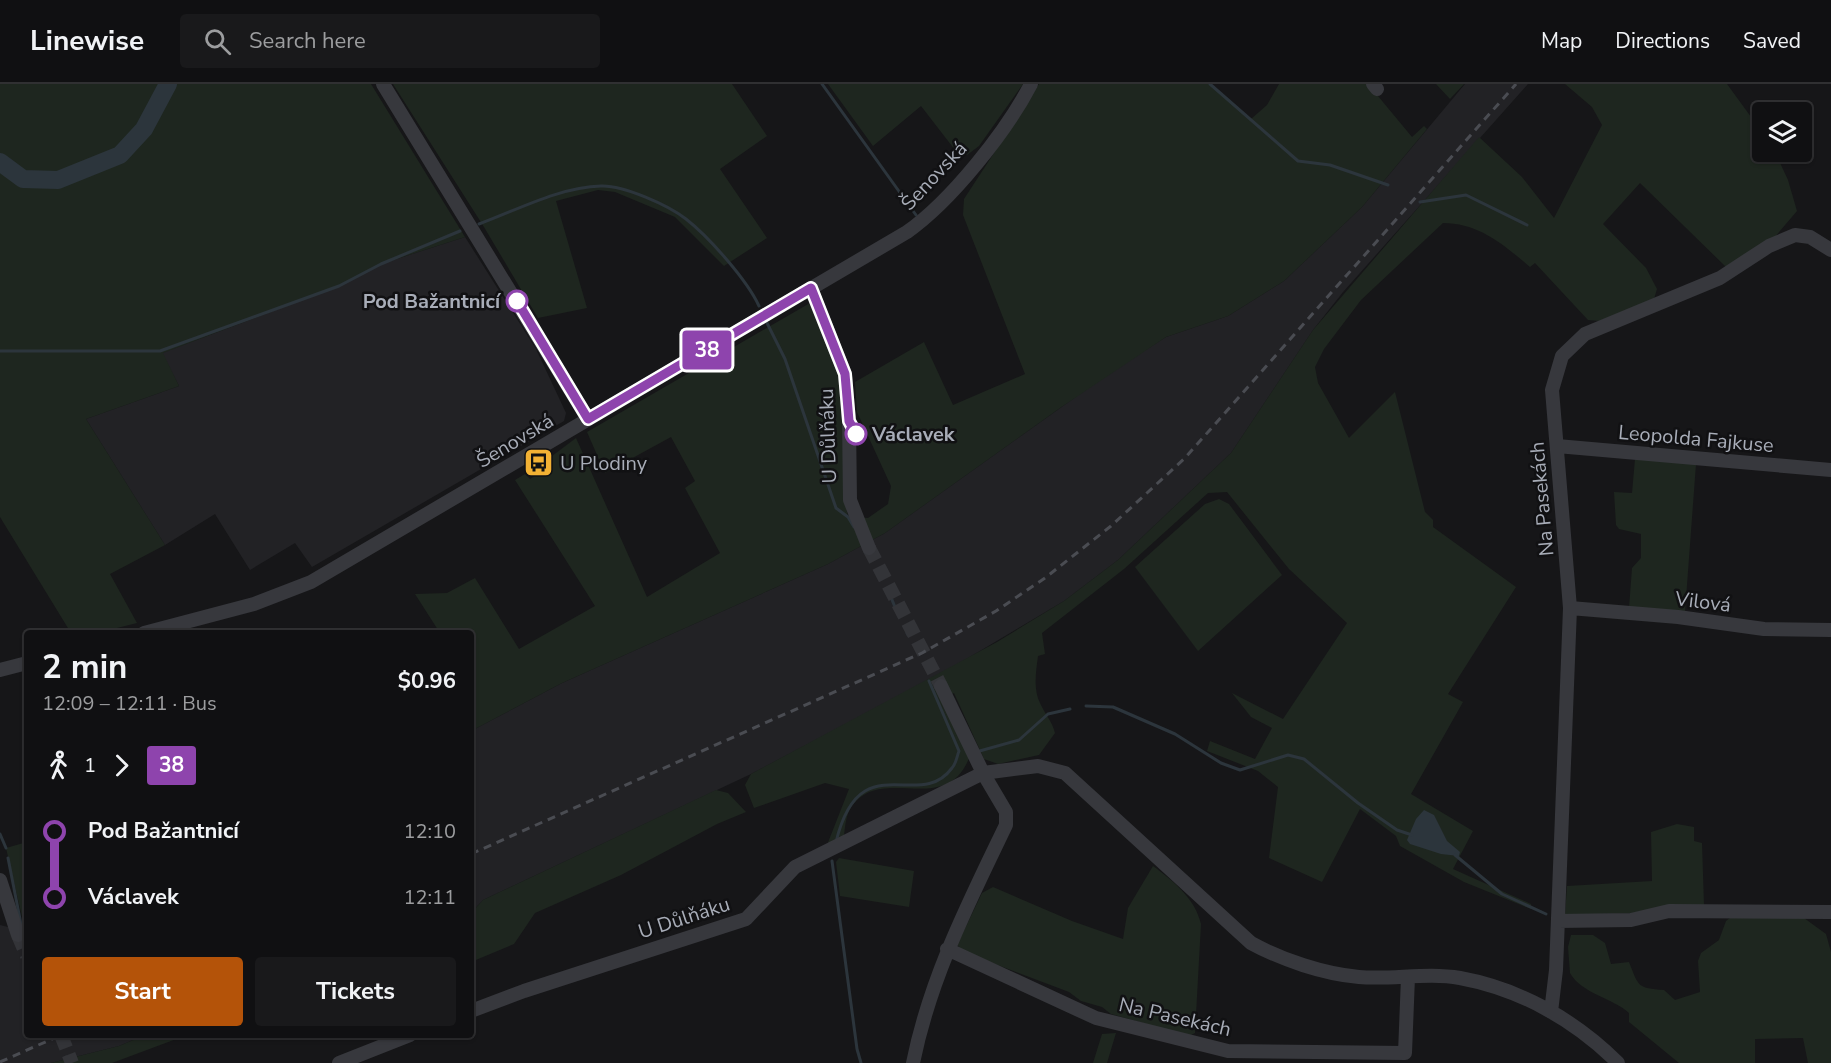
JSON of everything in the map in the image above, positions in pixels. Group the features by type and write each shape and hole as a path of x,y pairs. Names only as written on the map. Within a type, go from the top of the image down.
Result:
{"street":[{"path":"383,84 588,419"},
{"name":"Šenovská","path":"155,630 282,595 311,582 924,220 944,200 1003,127 1030,84"},
{"name":"Na Pasekách","path":"1551,1012 1556,970 1570,608 1552,390 1562,356 1572,344 1604,325 1679,297 1720,278 1781,240 1795,235 1810,237 1831,250"},
{"name":"U Důlňáku","path":"811,288 845,374 849,421 850,500 869,548"},
{"name":"Leopolda Fajkuse","path":"1557,446 1831,470"},
{"name":"Vilová","path":"1570,608 1678,617 1764,629 1831,630"},
{"path":"0,670 24,664"},
{"path":"913,1063 925,1007 947,949 1006,825 1006,812 983,773 941,686"},
{"path":"983,773 1038,766 1065,773 1251,943 1279,958 1358,977 1459,978 1531,1000 1572,1025 1618,1063"},
{"name":"U Důlňáku","path":"474,1010 524,991 746,919 795,867 983,773"},
{"path":"0,880 18,935"},
{"path":"1558,921 1631,920 1669,911 1831,912"},
{"name":"Na Pasekách","path":"947,949 1096,1018 1228,1051 1405,1053 1408,977"},
{"path":"339,1063 402,1038"}],"shaded area":[{"path":"0,84 371,84 465,237 381,264 339,286 163,353 179,386 86,419 165,545 110,574 137,623 109,630 69,630 0,517"},
{"path":"393,84 732,84 767,136 720,169 767,238 724,266 675,217 615,192 598,190 556,201 587,308 538,318 484,227"},
{"path":"828,84 1023,84 979,146 967,155 955,150 921,106 873,146"},
{"path":"1039,84 1210,84 1251,119 1267,105 1279,84 1368,84 1412,137 1424,126 1427,129 1362,207 1284,281 1228,316 1166,337 1060,408 885,533 828,564 562,683 474,729 474,630 438,630 415,594 447,593 475,578 519,649 595,606 515,480 525,474 530,479 543,471 540,465 576,438 647,597 720,553 685,488 695,481 671,437 605,473 587,432 810,303 840,375 845,501 848,517 868,518 888,504 891,486 857,412 855,382 924,342 953,405 1025,374 963,215 964,199"},
{"path":"1436,84 1464,84 1450,99"},
{"path":"1465,84 1528,84 1343,292 1313,330 1231,453 1118,560 1064,601 943,673 751,774 483,900 474,910 474,729 562,683 828,564 885,533 1105,376 1166,337 1228,316 1284,281 1362,207"},
{"path":"1565,84 1727,84 1752,118 1752,162 1780,162 1788,180 1797,211 1774,238 1732,266 1725,266 1640,183 1603,224 1646,268 1657,289 1654,299 1600,321 1588,320 1535,263 1530,267 1501,243 1479,231 1456,224 1443,223 1361,300 1324,349 1315,367 1318,383 1349,438 1395,392 1425,512 1433,520 1433,527 1516,587 1448,694 1463,702 1411,794 1473,831 1453,869 1531,904 1531,909 1464,882 1400,846 1396,836 1360,809 1322,882 1269,858 1278,787 1258,771 1207,751 1210,741 1255,759 1272,728 1251,717 1232,693 1283,719 1347,623 1289,569 1227,492 1208,493 1124,569 1042,633 1045,654 1038,656 1036,692 1055,733 1039,755 998,764 984,759 954,693 942,699 971,753 960,773 947,784 931,788 878,789 863,795 850,809 844,836 827,845 849,789 825,783 754,808 745,785 751,774 997,642 1064,601 1118,560 1231,453 1313,330 1479,137 1522,177 1554,218 1602,125 1592,107"},
{"path":"465,237 536,349 566,413 564,421 312,567 295,543 250,570 215,514 165,545 86,419 179,386 162,353 339,286 381,264"},
{"path":"1635,459 1696,464 1685,612 1629,608 1632,568 1641,558 1641,534 1619,529 1616,525 1614,492 1632,493"},
{"path":"1219,499 1229,504 1282,575 1198,651 1135,567 1205,504"},
{"path":"716,790 728,793 746,812 717,824 621,875 535,913 514,944 474,961 474,910 483,900"},
{"path":"1424,810 1434,815 1447,841 1460,852 1459,856 1441,854 1410,844 1407,840 1416,819"},
{"path":"1677,824 1694,827 1694,841 1702,843 1704,905 1633,913 1565,915 1567,886 1652,881 1651,832"},
{"path":"24,843 23,921 6,848"},
{"path":"839,858 914,871 909,907 840,896 836,862"},
{"path":"1153,866 1188,898 1201,924 1195,1033 1189,1036 1111,1014 1102,1007 1081,1001 1069,992 966,953 957,945 982,893 993,887 1072,921 1123,939 1128,908"},
{"path":"1731,917 1804,918 1826,934 1831,952 1831,1063 1808,1063 1803,1038 1755,1039 1755,1063 1679,1063 1629,1022 1629,1013 1582,986 1570,973 1568,947 1571,935 1593,935 1605,943 1611,964 1629,962 1640,985 1664,990 1675,1000 1700,992 1698,961 1701,953 1719,940 1726,921"},
{"path":"24,920 24,1038 138,1038 119,1046 51,1063 0,1063 0,925 8,927"},
{"path":"1116,1033 1107,1063 1093,1063 1102,1034"},
{"path":"138,1038 179,1038 112,1063 51,1063 119,1046"}],"waterway":[{"path":"0,162 23,179 58,180 120,155 144,129 168,84"},
{"path":"822,84 916,215"},
{"path":"1210,84 1298,161 1330,165 1388,185"},
{"path":"479,224 570,190 601,186 621,189 645,197 686,219 737,272 759,306"},
{"path":"1420,202 1466,195 1527,225"},
{"path":"0,351 160,351 339,286 381,264 460,231"},
{"path":"767,323 785,359 836,508 848,517 854,527"},
{"name":"U Důlňáku","path":"890,595 895,607"},
{"path":"836,842 847,812 860,795 875,787 923,785 939,780 953,766 959,751 929,681"},
{"path":"1086,706 1113,707 1175,734 1221,763 1240,770 1288,755 1304,759 1358,803 1397,830 1412,835"},
{"path":"976,752 1019,740 1048,714 1070,709"},
{"path":"0,834 6,848"},
{"path":"1455,855 1502,894 1546,914"},
{"path":"8,858 21,924"},
{"path":"832,861 857,1049 861,1063"},
{"path":"66,1057 69,1063"}],"tunnel":[{"path":"869,548 941,686"},
{"path":"18,935 24,949"},
{"path":"62,1038 72,1063"}],"railway":[{"path":"474,853 922,653 996,611 1045,578 1111,526 1185,458 1516,84"},
{"path":"0,1062 54,1038"}],"bus line":[{"name":"38","path":"517,301 588,419 811,288 845,374 849,421 856,434"}],"place":[{"name":"Pod Bažantnicí","path":"517,301"},
{"name":"Václavek","path":"856,434"},
{"name":"U Plodiny","path":"539,463"}]}
